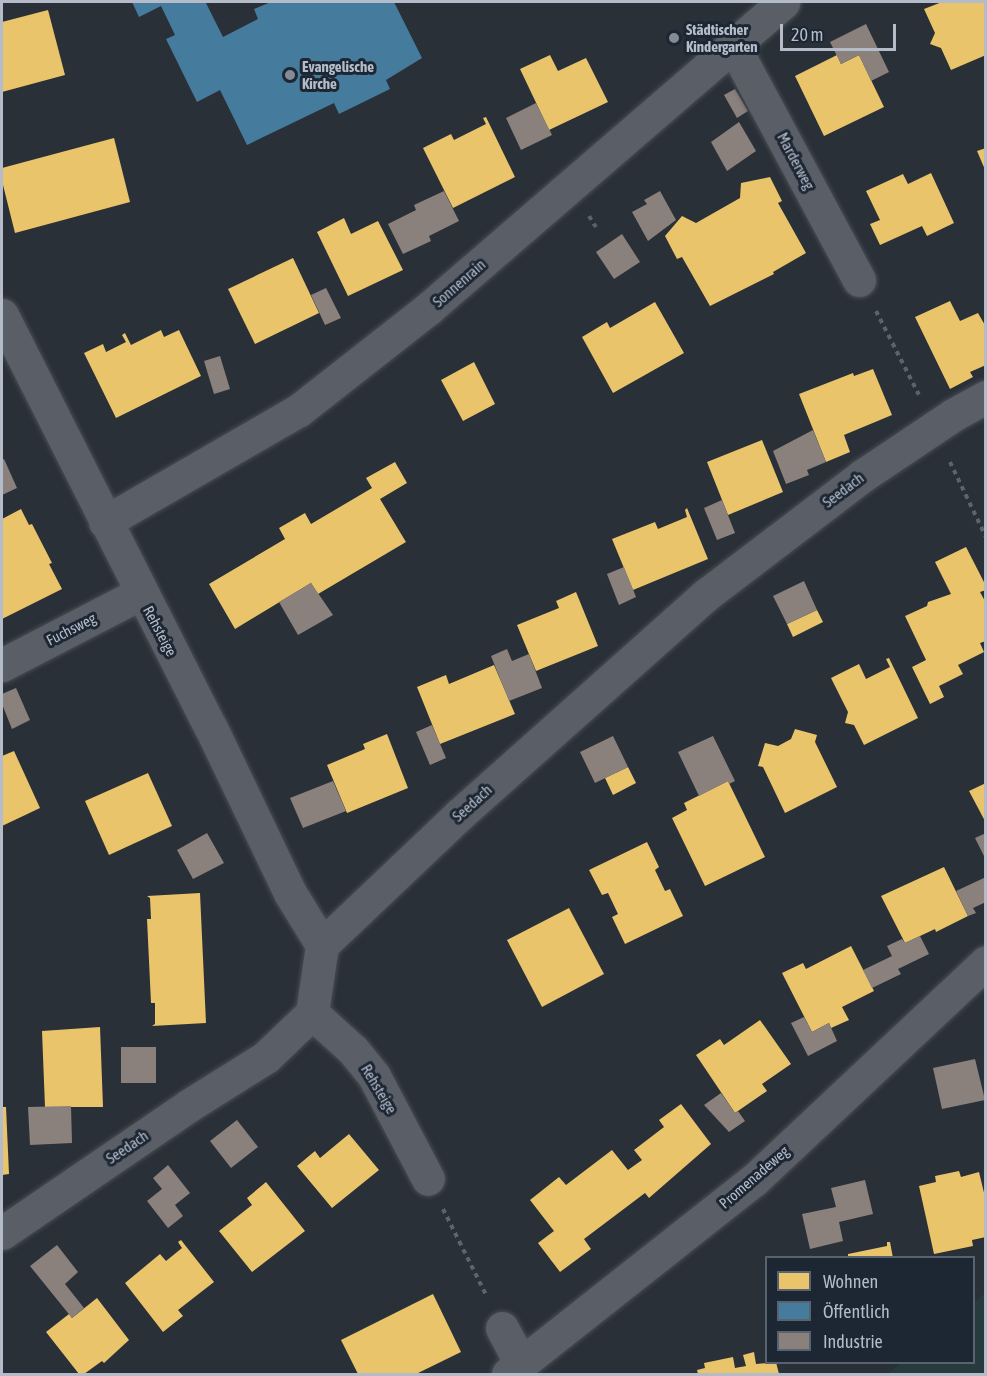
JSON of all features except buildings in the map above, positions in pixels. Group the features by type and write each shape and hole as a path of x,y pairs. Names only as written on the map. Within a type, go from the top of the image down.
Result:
{"street":[{"name":"Sonnenrain","path":"105,522 299,410 429,308 732,43 783,2"},
{"name":"Marderweg","path":"732,43 859,280"},
{"name":"Rehsteige","path":"2,315 211,728 290,892 322,945"},
{"name":"Seedach","path":"322,945 460,814 706,595 862,476 953,414 986,397"},
{"name":"Fuchsweg","path":"2,665 141,593"},
{"path":"312,1013 322,945"},
{"name":"Promenadeweg","path":"514,1369 754,1180 986,962"},
{"name":"Rehsteige","path":"312,1013 353,1050 374,1076 428,1179"},
{"name":"Seedach","path":"2,1233 188,1106 267,1057 312,1013"},
{"path":"502,1328 514,1369"}],"path":[{"path":"859,280 921,399"},
{"path":"954,470 986,537"},
{"path":"428,1179 502,1328"}],"green space":[{"path":"985,1293 985,1374 887,1374 901,1364 975,1364 975,1302"}],"place":[{"name":"Städtischer Kindergarten","path":"674,38"},
{"name":"Evangelische Kirche","path":"290,75"}]}
